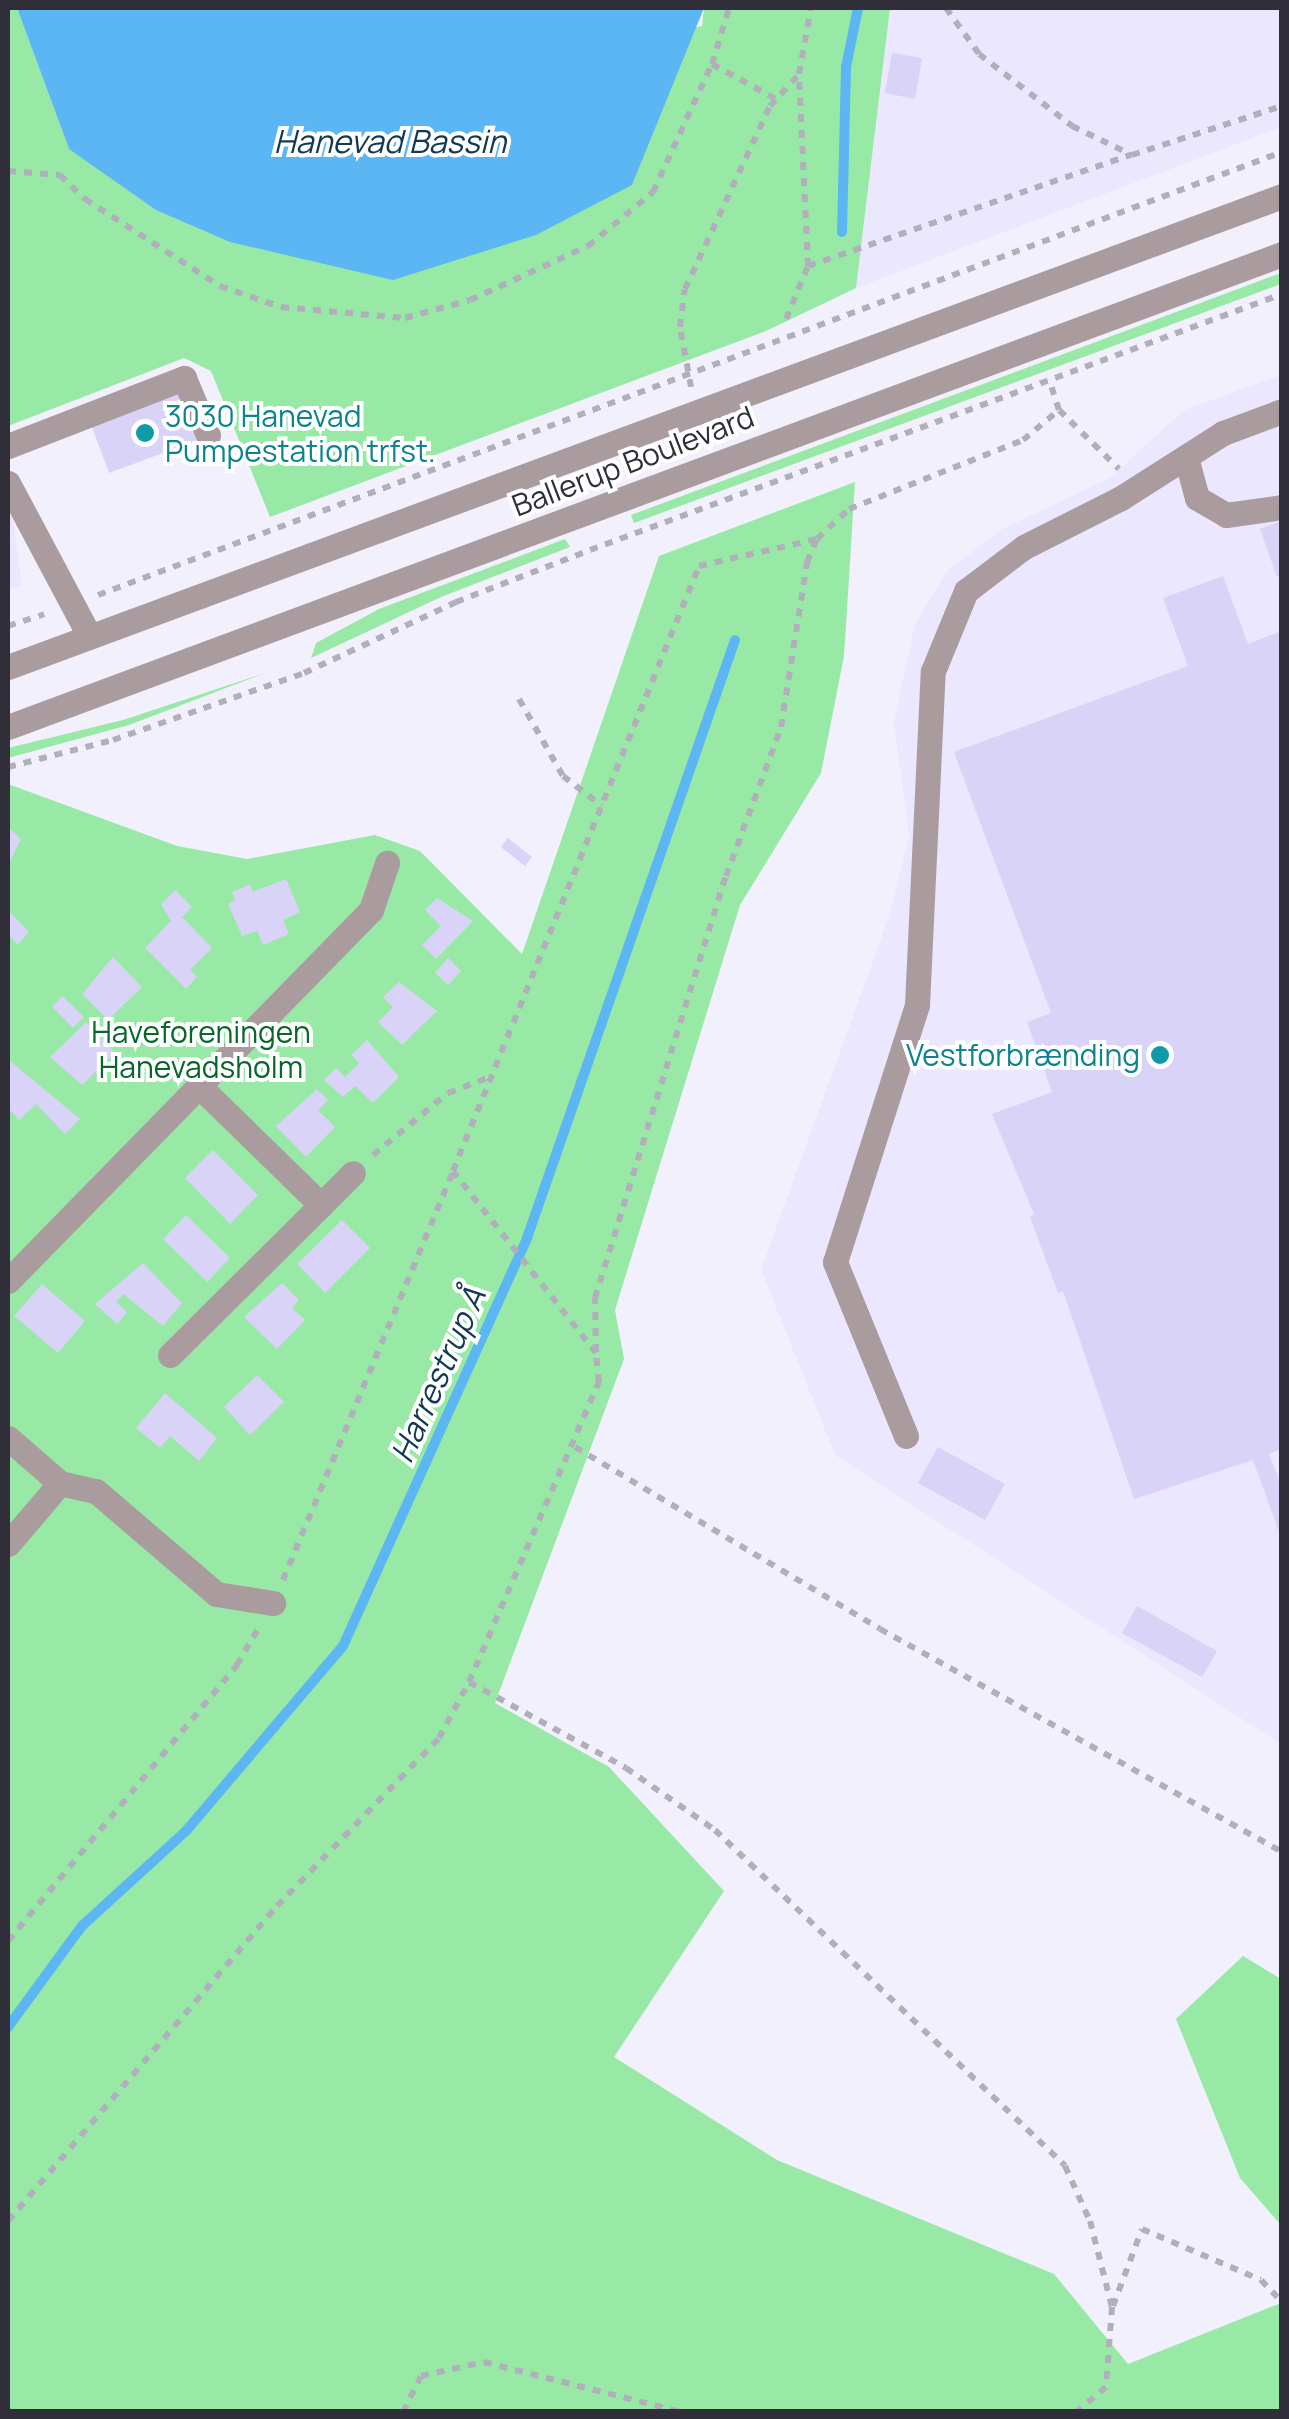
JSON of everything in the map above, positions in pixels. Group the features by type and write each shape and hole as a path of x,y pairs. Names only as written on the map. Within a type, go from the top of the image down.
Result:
{"street":[{"name":"Ballerup Boulevard","path":"8,667 1282,196"},
{"name":"Ballerup Boulevard","path":"8,728 1282,254"},
{"path":"8,446 184,378 208,435"},
{"path":"906,1436 834,1262 917,1005 933,671 966,591 1024,547 1138,488 1223,433 1282,411"},
{"path":"1186,457 1197,498 1226,515 1282,507"},
{"path":"8,483 77,603 90,636"},
{"path":"8,1281 371,910 387,863"},
{"path":"199,1086 321,1204"},
{"path":"170,1354 354,1173"},
{"path":"8,1438 60,1483 96,1491 216,1594 274,1603"},
{"path":"8,1544 60,1483"}],"path":[{"path":"8,171 60,176 85,199 220,286 281,307 404,318 470,300 588,246 653,192 712,64 729,8"},
{"path":"786,320 808,266 799,74 811,8"},
{"path":"946,8 979,54 1072,126 1132,155"},
{"path":"712,64 776,100"},
{"path":"698,412 686,373 680,327 684,289 776,100 799,74"},
{"path":"808,266 1282,106"},
{"path":"8,626 1282,152"},
{"path":"8,768 113,740 304,673 456,602 1282,294"},
{"path":"1049,380 1060,410 1138,488"},
{"path":"8,2220 134,2065 438,1738 470,1682 576,1447 599,1382 595,1298 726,876 781,726 806,562 817,539 849,509 1023,440 1060,410"},
{"path":"8,1942 237,1666 274,1603 700,566 817,539"},
{"path":"519,698 563,776 602,806"},
{"path":"354,1173 448,1093 492,1077"},
{"path":"453,1171 596,1354"},
{"path":"576,1447 880,1629 1282,1852"},
{"path":"470,1682 626,1768 715,1830 1065,2166 1090,2222 1112,2307"},
{"path":"1076,2412 1106,2387 1112,2307 1142,2229 1262,2280 1282,2302"},
{"path":"407,2410 420,2376 484,2362 681,2412"}],"shaded area":[{"path":"890,8 1281,8 1281,127 856,288"},
{"path":"1281,375 1281,1744 835,1455 761,1270 887,922 909,836 894,722 915,624 947,571 1002,529 1110,478 1184,410"},
{"path":"8,485 22,586 8,589"}],"green space":[{"path":"8,8 17,8 69,149 702,26 704,8 890,8 856,288 766,331 270,517 211,371 184,358 8,426"},
{"path":"1281,273 1281,284 634,523 631,515"},
{"name":"Haveforeningen Hanevadsholm","path":"855,482 844,656 821,773 740,905 615,1310 624,1359 495,1703 609,1767 724,1891 614,2057 777,2160 1054,2274 1128,2364 1281,2303 1281,2411 8,2411 8,784 177,846 247,859 375,835 420,851 522,954 659,556"},
{"path":"565,539 570,547 441,597 311,658 316,643 379,609"},
{"path":"268,672 129,725 8,758 8,748 123,720"},
{"path":"1243,1956 1281,1979 1281,2225 1240,2178 1176,2019"}],"water":[{"name":"Hanevad Bassin","path":"17,8 704,8 632,185 536,235 393,280 230,242 156,210 69,149"}],"building":[{"path":"892,53 922,58 915,99 885,93"},
{"name":"3030 Hanevad Pumpestation trfst.","path":"181,393 198,440 109,473 92,427"},
{"path":"1282,521 1282,575 1277,577 1260,529"},
{"name":"Vestforbrænding","path":"1223,576 1248,644 1282,631 1282,1449 1269,1454 1282,1487 1281,1537 1253,1460 1134,1499 1063,1291 1058,1293 1030,1217 1034,1214 992,1114 1052,1092 1027,1022 1051,1013 954,752 1188,666 1163,598"},
{"path":"8,827 21,839 8,865"},
{"path":"508,838 532,857 525,866 501,847"},
{"path":"286,879 300,912 283,920 289,934 263,945 257,931 242,936 228,904 235,900 232,892 250,884 253,892"},
{"path":"175,890 192,907 182,917 212,948 190,970 197,977 186,989 145,948 171,921 161,904"},
{"path":"437,898 473,921 436,959 422,945 441,926 425,910"},
{"path":"8,910 29,932 18,945 8,935"},
{"path":"113,957 142,987 108,1020 82,994"},
{"path":"448,958 461,971 448,985 435,973"},
{"path":"399,982 437,1011 402,1045 378,1022 393,1007 383,997"},
{"path":"62,996 84,1017 73,1028 52,1007"},
{"path":"86,1022 115,1053 82,1085 50,1057"},
{"path":"367,1040 399,1077 373,1103 355,1086 343,1097 324,1080 336,1068 345,1077 359,1063 351,1055"},
{"path":"10,1061 80,1119 65,1134 36,1104 19,1120 8,1108"},
{"path":"317,1089 328,1100 318,1110 335,1127 306,1157 276,1126"},
{"path":"213,1150 258,1195 230,1224 185,1178"},
{"path":"186,1215 230,1258 207,1282 163,1239"},
{"path":"342,1220 370,1248 325,1293 297,1264"},
{"path":"143,1263 182,1303 163,1326 123,1294 116,1302 127,1312 117,1324 95,1304"},
{"path":"282,1283 299,1300 292,1308 305,1320 277,1349 244,1317"},
{"path":"42,1284 85,1321 58,1353 14,1316"},
{"path":"257,1375 284,1402 250,1435 224,1407"},
{"path":"165,1393 217,1438 199,1461 170,1436 160,1448 136,1428"},
{"path":"938,1447 1005,1484 985,1520 918,1483"},
{"path":"1137,1606 1217,1651 1202,1677 1122,1633"}],"waterway":[{"name":"Harrestrup Å","path":"842,232 846,67 858,8"},
{"name":"Harrestrup Å","path":"8,2027 82,1926 186,1831 343,1646 527,1238 735,640"}],"place":[{"name":"3030 Hanevad Pumpestation trfst.","path":"145,433"},
{"name":"Vestforbrænding","path":"1160,1055"}]}
